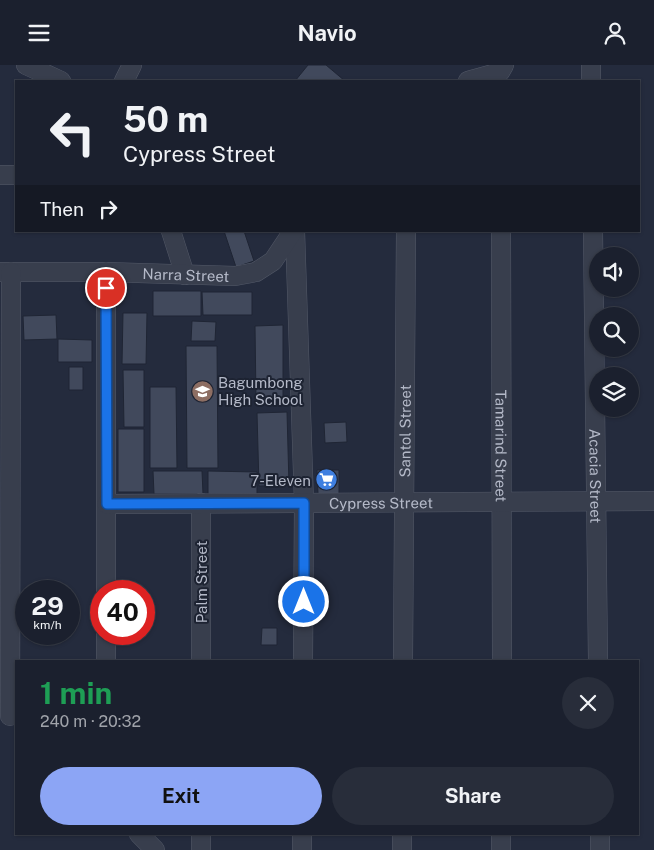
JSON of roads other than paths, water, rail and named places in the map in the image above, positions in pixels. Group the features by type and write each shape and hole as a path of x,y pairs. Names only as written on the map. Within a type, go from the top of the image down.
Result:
{"street":[{"path":"26,65 59,80"},
{"path":"124,80 132,65"},
{"path":"591,65 591,80"},
{"path":"472,80 502,73"},
{"path":"0,175 15,175"},
{"path":"171,232 185,275"},
{"name":"Narra Street","path":"5,272 235,275 256,271 273,261 293,232"},
{"path":"294,232 304,503 303,660"},
{"name":"Santol Street","path":"403,660 406,232"},
{"name":"Tamarind Street","path":"501,232 502,660"},
{"name":"Acacia Street","path":"593,232 598,660"},
{"path":"5,272 5,579 9,715"},
{"path":"106,272 106,580"},
{"name":"Cypress Street","path":"107,504 654,501"},
{"name":"Palm Street","path":"201,503 201,660"},
{"path":"106,645 106,660"},
{"path":"140,835 155,850"},
{"path":"201,835 201,850"},
{"path":"302,835 302,850"},
{"path":"402,835 402,850"},
{"path":"501,835 501,850"},
{"path":"600,835 600,850"}],"place":[{"name":"Bagumbong High School","path":"202,391"},
{"name":"7-Eleven","path":"327,480"}]}
